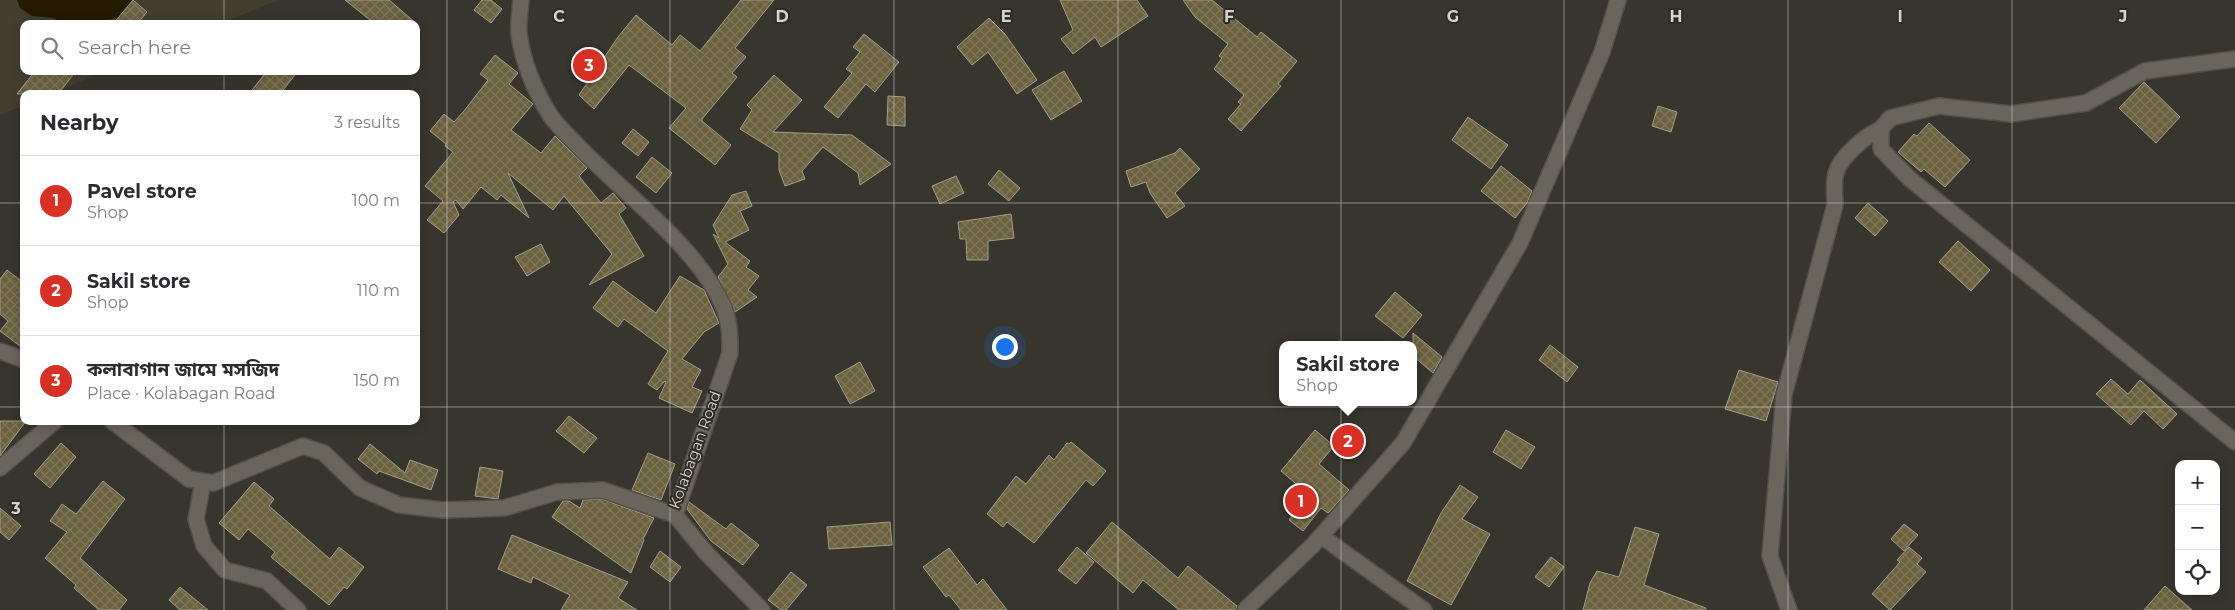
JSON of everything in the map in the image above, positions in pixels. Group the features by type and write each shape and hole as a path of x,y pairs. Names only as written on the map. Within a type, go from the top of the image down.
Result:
{"street":[{"name":"Kolabagan Road","path":"203,482 213,483 303,446 324,452 360,488 399,505 443,510 504,508 557,492 603,490 675,515 730,353 730,332 725,309 708,278 681,246 587,155 551,117 532,82 524,54 519,33 521,0"},
{"path":"1246,610 1321,536 1403,443 1520,243 1602,52 1618,0"},
{"path":"1789,610 1770,556 1784,395 1835,205 1836,172 1852,150 1868,134 1881,129 1890,118 1939,106 2011,114 2086,103 2145,71 2235,59"},
{"path":"1881,129 1881,149 1910,178 2235,442"},
{"path":"0,350 20,358"},
{"path":"0,468 50,425"},
{"path":"117,425 189,479 203,482 196,519 204,546 225,570 267,581 298,610"},
{"path":"675,515 707,554 762,610"},
{"path":"1321,536 1424,610"}],"shaded area":[{"path":"0,0 279,0 229,20 20,20 20,75 96,75 60,90 20,90 20,107 0,115"},
{"path":"17,0 135,0 119,17 107,20 58,20 32,16 20,8"}],"building":[{"path":"133,0 147,12 140,20 116,20"},
{"path":"345,0 389,0 412,20 370,20"},
{"path":"482,0 491,0 502,9 491,23 474,10"},
{"path":"741,0 774,0 735,48 746,57 732,73 737,77 702,119 731,145 715,165 669,128 686,108 629,65 594,109 579,95 618,37 636,15 672,45 680,35 700,51"},
{"path":"1060,0 1137,0 1148,16 1101,47 1095,37 1073,54 1061,39 1073,30"},
{"path":"1183,0 1212,0 1257,37 1261,32 1297,61 1278,84 1281,86 1241,131 1228,119 1241,104 1238,102 1244,95 1214,69 1222,58 1219,56 1228,44 1195,17"},
{"path":"989,18 1005,34 1037,80 1017,94 988,52 972,65 957,47"},
{"path":"864,34 899,62 875,92 866,84 838,118 824,107 852,73 846,69 860,52 853,47"},
{"path":"495,55 518,73 509,84 533,104 511,130 541,153 555,136 587,168 579,176 601,203 613,193 626,208 619,214 644,256 589,285 612,254 564,196 553,210 508,173 529,218 501,195 497,200 481,187 463,209 456,200 453,202 459,215 444,233 427,220 443,201 425,186 453,152 430,131 444,114 454,122 464,111 488,80 480,74"},
{"path":"1064,71 1082,101 1051,120 1032,90"},
{"path":"32,75 73,75 61,90 20,90"},
{"path":"264,75 295,75 283,90 252,90"},
{"path":"774,75 802,100 773,132 852,135 891,164 860,185 858,173 823,147 802,171 805,179 785,186 779,170 779,153 740,129 752,110 747,105"},
{"path":"2144,82 2180,117 2156,143 2119,108"},
{"path":"888,96 905,97 905,126 887,125"},
{"path":"1658,106 1677,112 1671,132 1652,126"},
{"path":"1468,117 1508,145 1491,169 1452,140"},
{"path":"1929,123 1970,160 1945,187 1924,169 1921,172 1898,152 1914,134 1917,136"},
{"path":"633,129 649,142 638,156 622,143"},
{"path":"1180,148 1200,169 1175,193 1185,206 1167,218 1150,193 1146,182 1131,187 1126,171 1175,153"},
{"path":"652,157 672,173 656,193 636,177"},
{"path":"1501,166 1532,191 1527,203 1515,218 1481,191"},
{"path":"999,170 1020,188 1009,201 988,184"},
{"path":"956,176 964,193 940,204 932,186"},
{"path":"746,191 752,206 740,211 749,230 725,242 750,261 746,267 759,276 748,290 757,297 735,312 718,277 728,264 713,234 719,238 713,225 732,195"},
{"path":"1868,203 1888,221 1875,236 1855,218"},
{"path":"1011,214 1014,238 988,241 988,260 967,260 966,239 960,239 958,222"},
{"path":"1958,241 1990,270 1971,291 1939,262"},
{"path":"541,244 550,262 527,276 515,257"},
{"path":"7,270 20,280 20,346 0,331 8,321 0,314 0,279"},
{"path":"680,276 704,290 719,323 704,332 682,359 701,370 692,387 702,391 692,413 659,398 665,381 657,390 648,384 668,351 624,319 618,327 593,308 613,281 656,313"},
{"path":"1395,292 1422,315 1403,338 1375,316"},
{"path":"1413,333 1442,357 1433,373 1417,359 1417,341 1413,341"},
{"path":"1550,345 1578,367 1567,382 1539,360"},
{"path":"860,362 875,391 850,404 835,376"},
{"path":"1739,370 1778,382 1766,421 1725,409"},
{"path":"2111,379 2128,394 2140,380 2177,414 2163,429 2144,411 2131,425 2096,394"},
{"path":"569,416 597,438 584,453 556,431"},
{"path":"0,421 20,421 20,425 23,425 0,456"},
{"path":"1315,430 1334,446 1319,464 1349,490 1328,513 1321,508 1303,531 1289,520 1308,494 1281,471"},
{"path":"1506,430 1535,447 1521,469 1493,452"},
{"path":"1071,442 1106,471 1093,486 1086,480 1034,543 1007,522 1003,527 987,514 1016,476 1026,484 1049,455 1054,460 1067,443"},
{"path":"61,443 76,457 50,488 34,474"},
{"path":"370,444 405,473 410,460 438,470 431,490 379,471 377,474 358,459"},
{"path":"648,453 675,464 661,500 632,490"},
{"path":"480,467 503,471 498,499 475,496"},
{"path":"103,481 125,499 80,558 127,600 119,610 99,610 74,588 76,585 45,558 67,532 50,521 62,504 76,514"},
{"path":"254,482 274,499 269,506 330,559 339,547 364,567 347,589 344,587 329,605 271,557 275,552 248,529 239,540 219,523"},
{"path":"1460,485 1478,497 1462,519 1490,534 1451,605 1407,581 1441,513"},
{"path":"602,499 654,518 643,539 631,573 552,517 563,501 569,501 580,508 583,500"},
{"path":"689,502 726,529 731,523 759,545 743,565 711,541 687,509"},
{"path":"0,508 21,526 9,540 0,532"},
{"path":"890,522 892,545 829,549 827,527"},
{"path":"1112,522 1178,578 1188,566 1237,606 1236,610 1179,610 1143,580 1133,593 1086,553"},
{"path":"1904,524 1918,535 1904,551 1891,539"},
{"path":"1635,527 1659,534 1644,585 1706,608 1705,610 1583,610 1590,583 1597,571 1619,577"},
{"path":"512,535 628,582 618,598 637,610 561,610 570,595 533,577 531,583 498,569"},
{"path":"1077,547 1094,562 1076,584 1058,570"},
{"path":"1909,547 1922,558 1917,564 1926,572 1890,610 1872,594 1900,562 1897,560"},
{"path":"949,548 977,585 983,579 1007,610 961,610 949,595 946,597 923,567"},
{"path":"660,551 681,567 670,582 650,567"},
{"path":"1551,557 1564,567 1549,587 1535,577"},
{"path":"791,572 807,585 786,610 781,610 768,600"},
{"path":"2165,586 2192,610 2144,610"},
{"path":"180,587 208,610 180,610 169,600"}],"place":[{"name":"কলাবাগান জামে মসজিদ","path":"589,65"},
{"name":"Sakil store","path":"1348,441"},
{"name":"Pavel store","path":"1301,501"}]}
